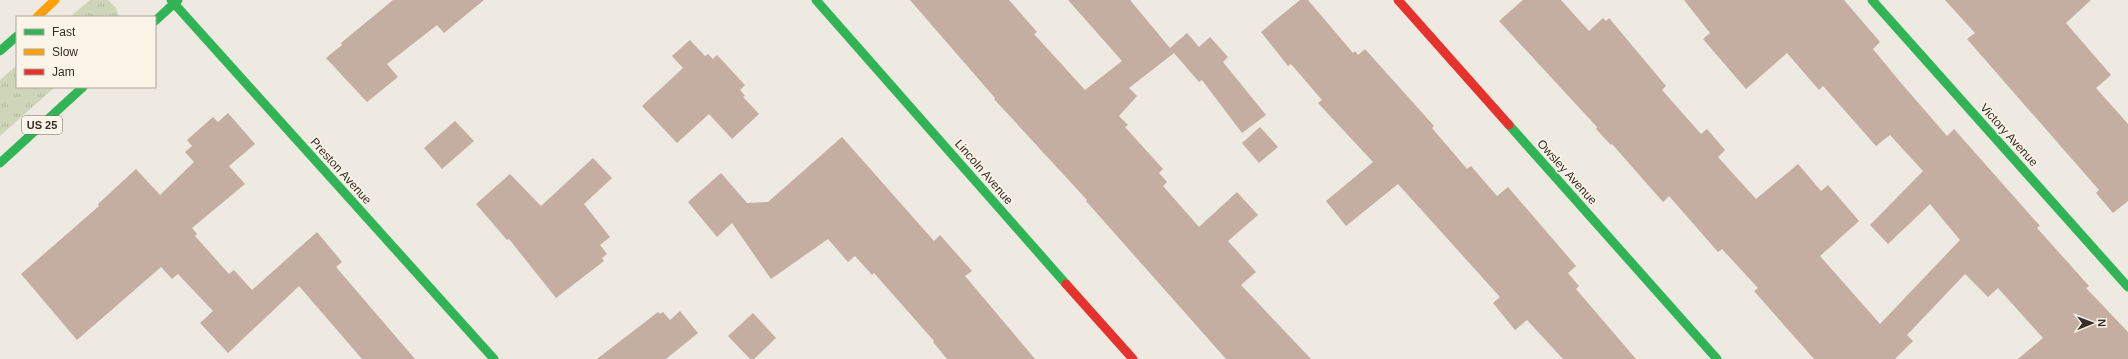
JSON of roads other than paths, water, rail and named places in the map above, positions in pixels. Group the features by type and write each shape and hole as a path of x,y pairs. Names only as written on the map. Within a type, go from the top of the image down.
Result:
{"street":[{"path":"38,16 55,0"},
{"name":"Lincoln Avenue","path":"816,0 1133,359"},
{"name":"Owsley Avenue","path":"1398,0 1717,359"},
{"name":"Victory Avenue","path":"1872,0 2128,287"},
{"path":"156,20 174,1"},
{"name":"Preston Avenue","path":"174,1 494,359"},
{"path":"0,51 16,37"},
{"name":"US 25","path":"0,163 82,88"}]}
